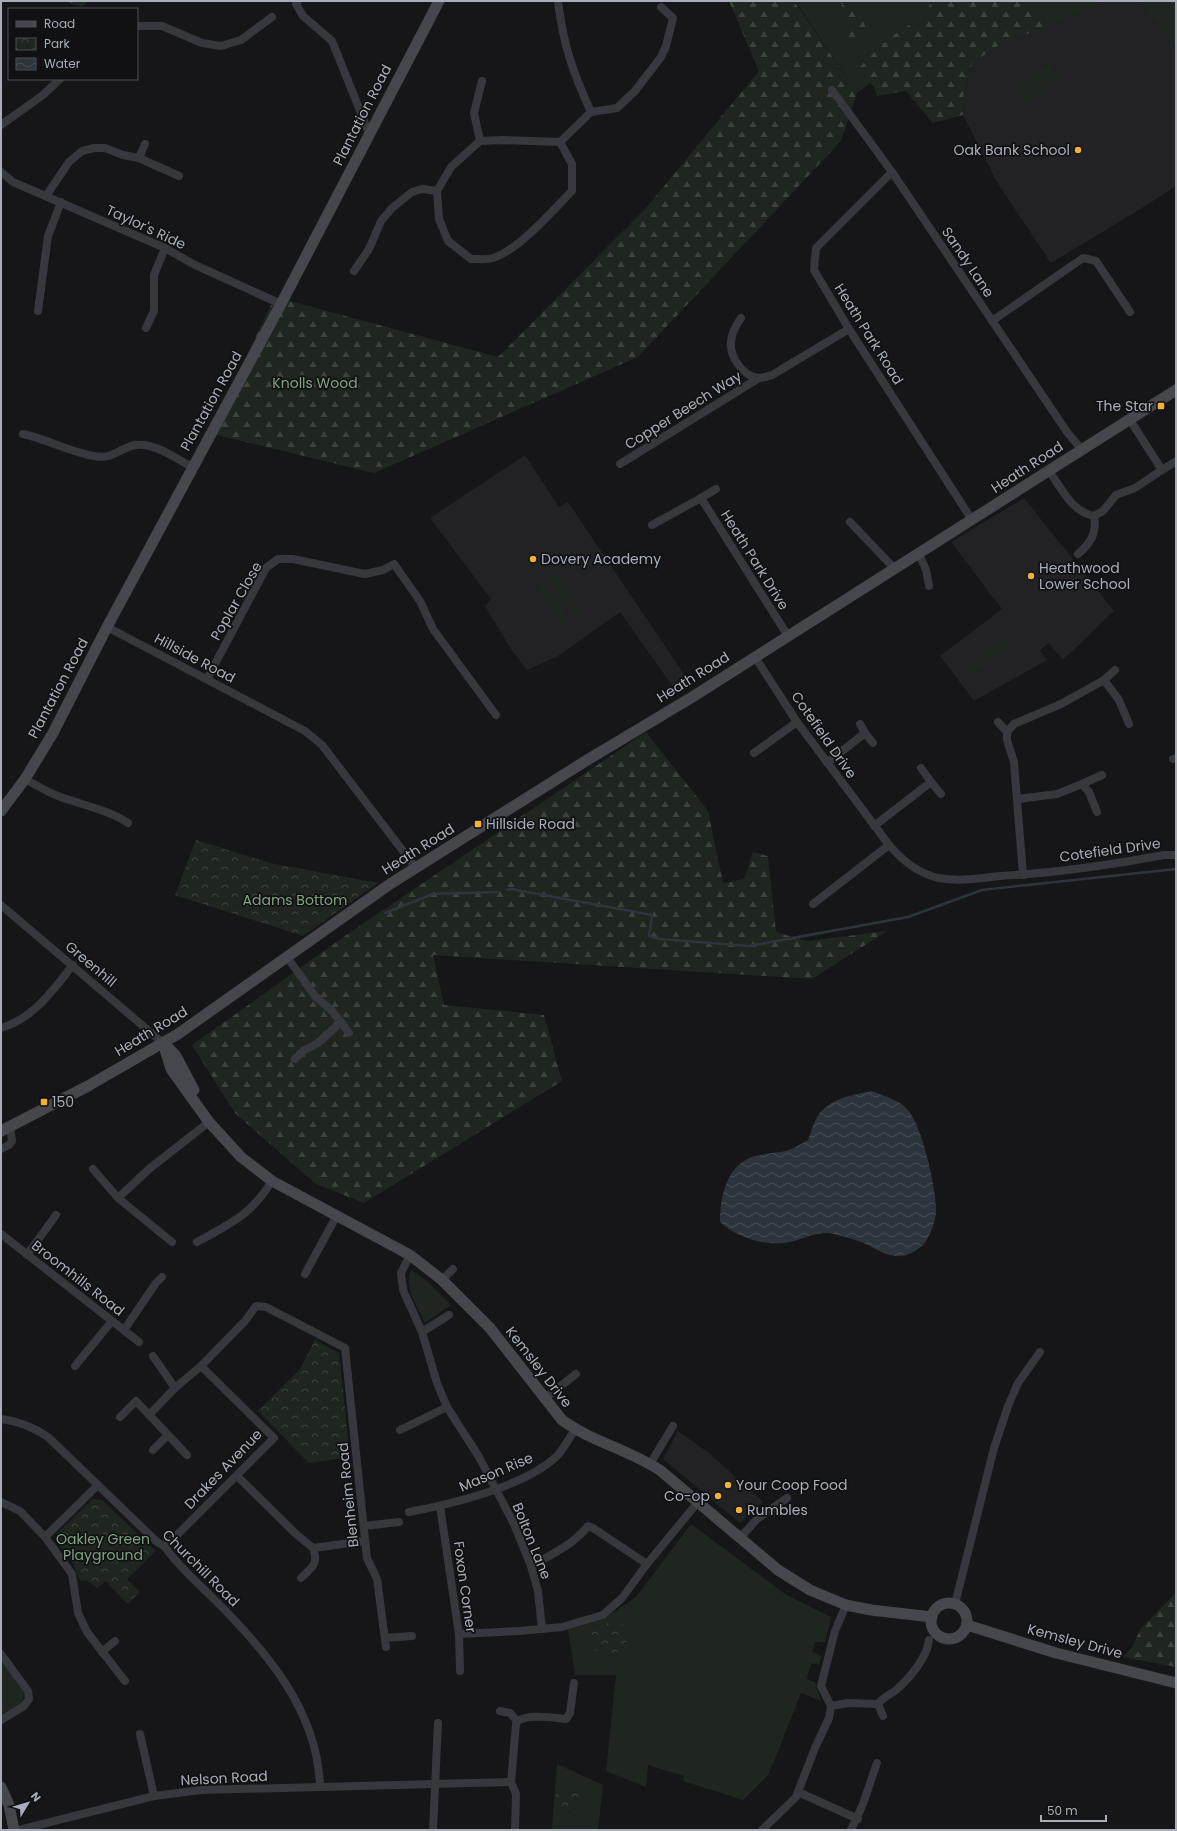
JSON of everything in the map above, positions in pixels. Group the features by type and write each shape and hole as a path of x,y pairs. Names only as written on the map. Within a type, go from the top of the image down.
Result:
{"street":[{"path":"298,1 296,4 303,16 332,41 369,133"},
{"name":"Plantation Road","path":"1,811 25,779 53,733 107,627 192,467 281,304 438,1"},
{"path":"558,1 564,45 591,112"},
{"path":"560,142 572,164 572,191 530,233 508,250 493,258 471,259 448,241 439,219 437,191 451,167 480,141 503,140 560,142 591,112 617,108 635,91 661,57 666,46 673,18 661,7"},
{"path":"138,26 162,26 202,43 221,46 241,40 272,17"},
{"path":"1,125 43,95 59,80"},
{"path":"480,141 474,113 482,81"},
{"name":"Sandy Lane","path":"832,90 892,172 1067,432 1082,450"},
{"path":"139,158 145,144"},
{"path":"46,196 68,162 82,151 94,148 105,148 123,155 139,158 179,176"},
{"name":"Taylor's Ride","path":"1,172 13,182 165,248 195,265 281,304"},
{"name":"Heath Park Road","path":"892,172 816,248 814,270 849,329 972,520"},
{"path":"354,271 369,249 381,221 392,208 412,192 422,189 437,191"},
{"path":"38,311 48,236 61,202"},
{"path":"146,328 154,311 154,275 165,248"},
{"path":"992,321 1083,258 1096,262 1130,312"},
{"name":"Copper Beech Way","path":"741,318 734,329 731,343 734,358 744,372 759,378"},
{"name":"Copper Beech Way","path":"620,464 759,378 772,375 849,329"},
{"name":"Heath Road","path":"6,1129 88,1086 163,1043 201,1019 390,884 919,554 1176,390"},
{"path":"1130,420 1162,470"},
{"path":"23,434 39,437 95,457 112,456 134,445 151,446 192,467"},
{"path":"1049,471 1076,509 1085,514 1094,516 1103,511 1116,495 1135,488 1175,462"},
{"path":"652,525 716,489"},
{"name":"Heath Park Drive","path":"701,498 788,636"},
{"path":"1078,554 1092,539 1096,527 1094,516"},
{"path":"850,522 895,569"},
{"path":"919,554 926,570 929,586"},
{"name":"Poplar Close","path":"207,679 266,568 278,559 293,559 365,574 382,570 397,562 420,601 434,629 496,715"},
{"name":"Hillside Road","path":"107,627 305,731 322,745 416,868"},
{"name":"Cotefield Drive","path":"755,657 797,722 874,826 900,858 919,871 939,878 961,879 1023,875 1176,855"},
{"path":"1023,875 1014,762 1007,740 1007,732 1014,724 1060,704 1104,680 1115,670"},
{"path":"1104,680 1119,700 1129,724"},
{"path":"754,753 797,722"},
{"path":"998,722 1007,732"},
{"path":"860,724 873,743"},
{"path":"827,763 865,733"},
{"path":"921,768 942,794"},
{"path":"1018,799 1057,794 1102,775"},
{"path":"25,779 56,795 104,813 117,815 128,823"},
{"path":"874,826 931,782"},
{"path":"1082,784 1089,792 1097,812"},
{"path":"813,904 889,845"},
{"name":"Greenhill","path":"1,905 163,1043"},
{"path":"287,957 315,996 332,1011 349,1033"},
{"path":"1,1028 13,1025 41,1004 73,965"},
{"path":"295,1059 303,1051 318,1043 341,1022"},
{"name":"Kemsley Drive","path":"163,1043 176,1056 209,1122 241,1156 272,1181 410,1255 442,1280 490,1328 544,1399 562,1420 576,1430 650,1464 698,1502 778,1570 810,1590 846,1605 872,1610 932,1617"},
{"path":"118,1198 149,1169 209,1122"},
{"path":"1,1150 10,1145 12,1141 6,1129"},
{"path":"93,1169 118,1198 172,1242"},
{"path":"197,1242 241,1218 258,1202 272,1181"},
{"path":"27,1255 56,1215"},
{"path":"305,1274 337,1215"},
{"name":"Broomhills Road","path":"1,1234 139,1342"},
{"name":"Bolton Lane","path":"410,1255 401,1273 403,1290 422,1332 446,1407 479,1457 496,1489 531,1566 538,1591 542,1629"},
{"path":"442,1280 453,1270"},
{"path":"124,1330 156,1283 162,1277"},
{"name":"Blenheim Road","path":"202,1366 245,1321 256,1306 266,1307 345,1348 365,1541 368,1558 377,1579 386,1647"},
{"path":"422,1332 449,1315"},
{"path":"75,1366 112,1322"},
{"path":"955,1604 994,1448 1008,1406 1018,1383 1040,1352"},
{"path":"153,1356 175,1388"},
{"path":"149,1415 175,1388 202,1366"},
{"name":"Drakes Avenue","path":"165,1547 274,1438 202,1366"},
{"path":"544,1399 576,1374"},
{"path":"120,1417 136,1401 187,1455"},
{"path":"400,1430 446,1407"},
{"name":"Churchill Road","path":"1,1419 32,1427 48,1437 156,1541 165,1547 243,1628 280,1673 303,1714 314,1743 320,1770 320,1787"},
{"path":"650,1464 673,1426"},
{"name":"Mason Rise","path":"410,1512 459,1502 496,1489 543,1467 557,1456 576,1430"},
{"path":"153,1450 168,1435"},
{"path":"237,1476 296,1534 313,1548 316,1556 315,1564 301,1578"},
{"path":"45,1537 98,1485"},
{"path":"740,1538 757,1519 787,1498"},
{"path":"1,1502 20,1511 45,1537 72,1574 78,1613 87,1632 125,1681"},
{"path":"459,1634 562,1627 603,1615 622,1598 647,1564 698,1502"},
{"name":"Foxon Corner","path":"440,1506 459,1634 460,1671"},
{"path":"364,1526 400,1522"},
{"path":"531,1566 568,1546 579,1537 588,1526 594,1528 647,1564"},
{"path":"313,1548 365,1541"},
{"path":"949,1603 955,1604 965,1611 967,1625 959,1636 945,1639 934,1630 932,1617 940,1606 949,1603"},
{"path":"762,1830 796,1797 815,1748 829,1718 831,1706 822,1686 835,1631 846,1605"},
{"name":"Kemsley Drive","path":"967,1625 1056,1653 1176,1683"},
{"path":"385,1638 412,1636"},
{"path":"831,1706 848,1703 878,1704 907,1680 923,1656 929,1640"},
{"path":"102,1652 115,1642"},
{"path":"1,1654 28,1691 29,1699 24,1706 1,1720"},
{"path":"517,1721 526,1717 566,1719 570,1713 574,1683"},
{"path":"878,1704 883,1716"},
{"path":"500,1711 510,1714 517,1721"},
{"path":"515,1830 516,1794 511,1782 517,1721"},
{"path":"433,1830 438,1723"},
{"path":"140,1734 154,1796"},
{"path":"851,1830 863,1804 877,1763"},
{"name":"Nelson Road","path":"19,1830 154,1796 201,1790 511,1782"},
{"path":"1,1787 9,1804 14,1830"},
{"path":"798,1792 857,1818"}],"shaded area":[{"name":"Oak Bank School","path":"1109,1 1138,1 1176,49 1176,186 1051,263 998,184 963,115 962,101 972,63 1001,44"},
{"name":"Dovery Academy","path":"525,455 559,507 568,502 692,686 678,694 620,612 558,656 527,670 510,648 485,606 491,599 430,518"},
{"name":"Heathwood Lower School","path":"1024,498 1114,611 1063,660 1049,643 1040,650 1047,660 974,701 940,656 1002,609 951,542"},
{"path":"678,1431 709,1453 763,1502 740,1523 663,1459"}],"green space":[{"path":"65,1 88,1 82,7"},
{"name":"Knolls Wood","path":"729,1 794,1 857,93 841,141 638,357 374,473 209,433 275,297 498,357 646,208 759,71"},
{"path":"795,1 1109,1 1046,27 914,50 857,93"},
{"path":"841,1 857,1 868,36 851,45"},
{"path":"933,1 1032,1 1046,27 1001,44 972,63 962,101 963,115 933,123 906,91 877,96 874,87 858,69 888,40 904,28 923,19 927,9"},
{"path":"1138,1 1176,1 1176,49"},
{"path":"1049,63 1061,80 1027,105 1015,87"},
{"path":"555,575 580,613 573,617 548,579"},
{"path":"545,582 569,620 562,624 538,586"},
{"path":"1003,639 1009,648 971,676 965,667"},
{"path":"646,732 708,811 723,883 744,879 753,852 768,856 776,932 807,941 887,931 812,979 433,955 444,1005 544,1015 562,1081 364,1203 316,1184 235,1113 192,1045 345,936"},
{"name":"Adams Bottom","path":"196,840 270,863 378,883 303,936 175,895"},
{"path":"411,1270 426,1280 451,1305 425,1323 410,1290 409,1277"},
{"path":"315,1340 339,1353 350,1457 309,1463 258,1411 300,1369"},
{"name":"Oakley Green Playground","path":"93,1499 102,1500 156,1551 127,1579 140,1592 127,1604 106,1581 97,1588 88,1581 80,1581 73,1563 56,1541 57,1533"},
{"path":"691,1524 785,1594 831,1617 825,1642 815,1642 812,1652 821,1657 819,1665 812,1663 806,1679 815,1682 821,1701 801,1693 769,1774 743,1800 683,1781 684,1776 648,1765 646,1787 606,1771 616,1675 575,1675 568,1629 604,1619 636,1597"},
{"path":"1176,1593 1176,1667 1123,1657 1131,1649 1141,1628"},
{"path":"615,1621 622,1624 628,1633 626,1648 617,1652 609,1653 593,1649 589,1636 596,1627"},
{"path":"3,1663 24,1692 22,1703 1,1715 1,1665"},
{"path":"557,1764 603,1785 598,1830 552,1829"},
{"path":"557,1789 579,1789 577,1812 555,1811"}],"water":[{"path":"872,1091 896,1101 907,1109 918,1128 928,1158 936,1203 936,1213 931,1231 927,1240 922,1246 913,1252 898,1256 884,1253 857,1241 829,1233 814,1235 790,1242 762,1242 735,1233 720,1222 724,1188 737,1166 753,1156 786,1151 800,1145 808,1140 817,1117 828,1105 842,1098"}],"waterway":[{"path":"507,890 511,889 652,915 649,936 660,939 749,946 908,917 982,890 1176,869"},
{"path":"385,913 433,894 497,892"}],"place":[{"name":"Oak Bank School","path":"1078,150"},
{"name":"The Star","path":"1161,406"},
{"name":"Dovery Academy","path":"533,559"},
{"name":"Heathwood Lower School","path":"1031,576"},
{"name":"Hillside Road","path":"478,824"},
{"name":"150","path":"44,1102"},
{"name":"Your Coop Food","path":"728,1485"},
{"name":"Co-op","path":"718,1496"},
{"name":"Rumbles","path":"739,1510"}]}
